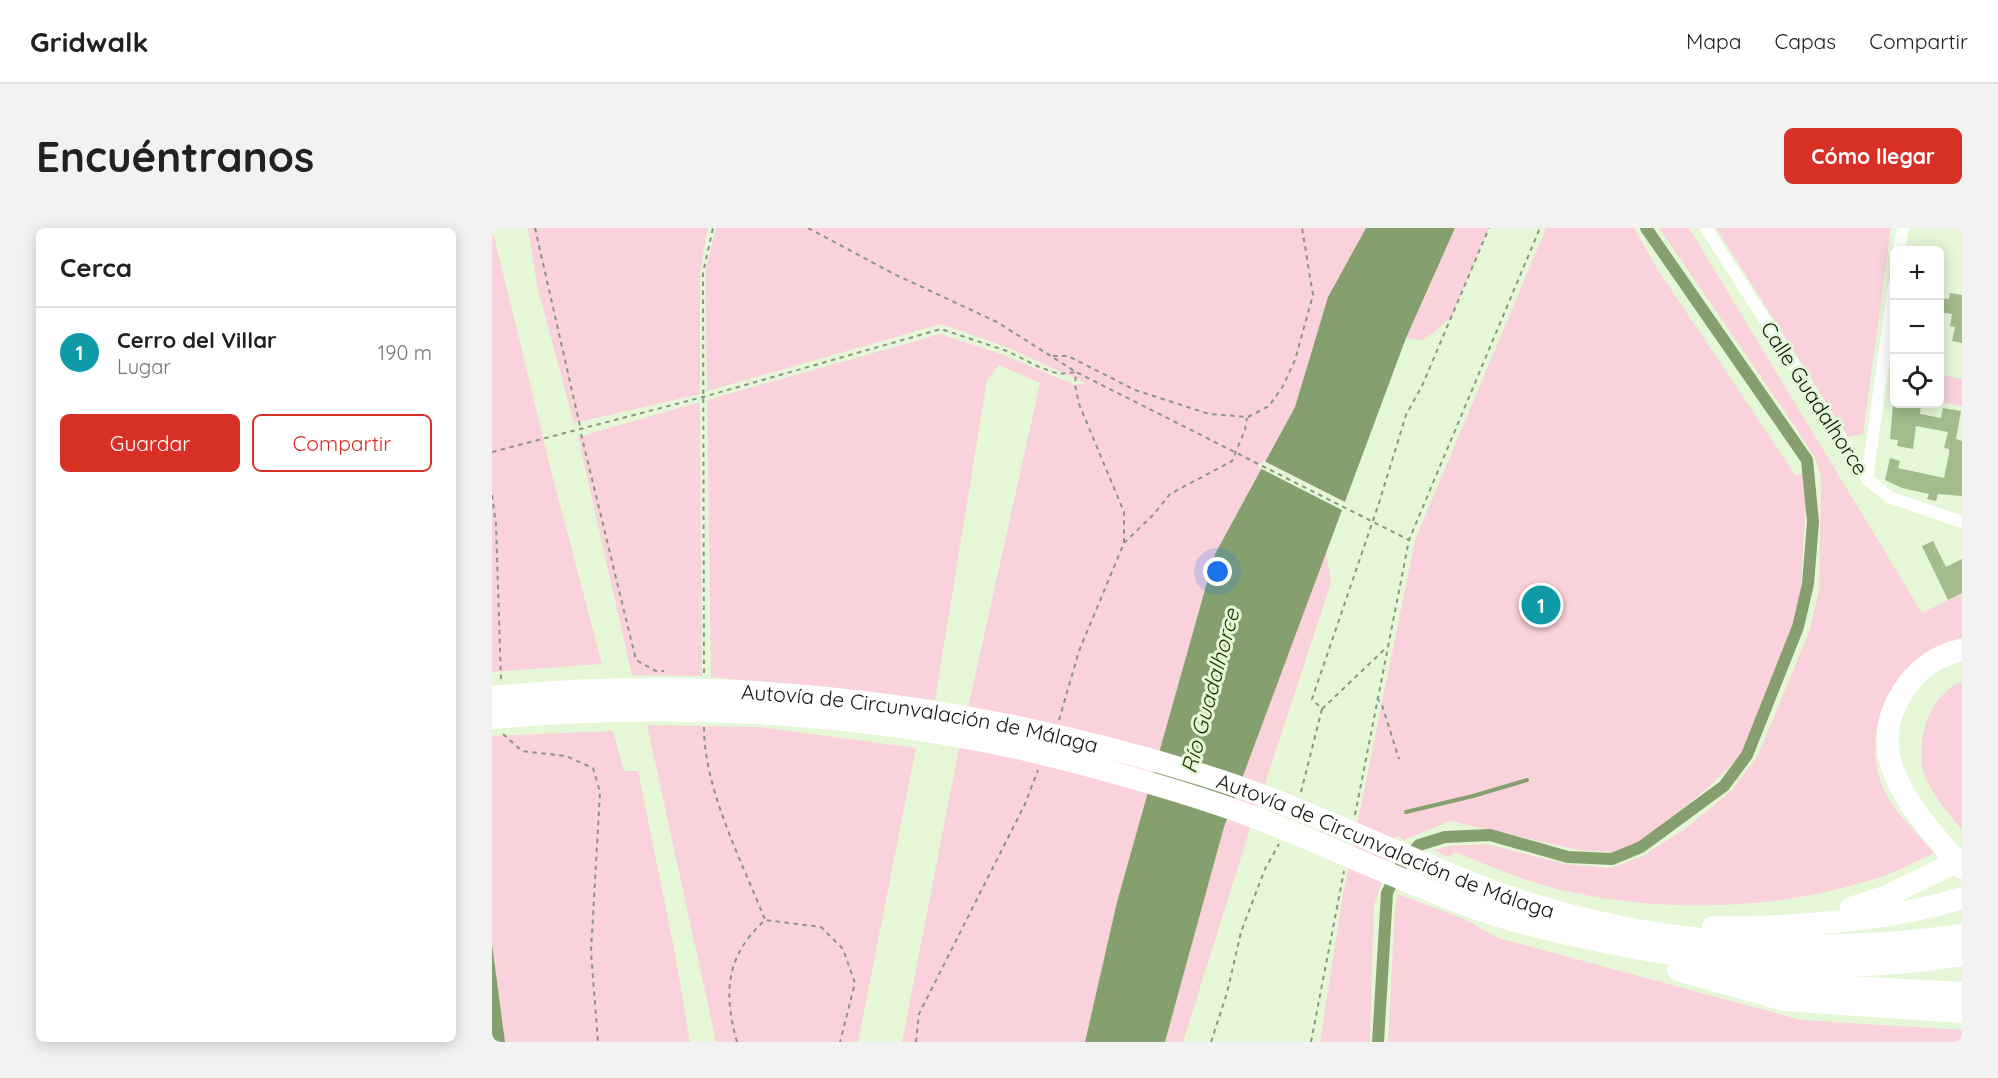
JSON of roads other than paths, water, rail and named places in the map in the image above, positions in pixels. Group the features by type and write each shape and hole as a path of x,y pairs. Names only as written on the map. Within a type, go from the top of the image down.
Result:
{"highway":[{"path":"1962,650 1938,658 1911,680 1894,708 1887,744 1889,761 1905,797 1962,868"},
{"path":"1962,664 1931,680 1919,692 1904,721 1900,741 1902,759 1908,777 1937,819 1962,848"},
{"name":"Autovía de Circunvalación de Málaga","path":"497,691 737,692 849,700 964,717 1124,752 1264,796 1474,896"},
{"name":"Autovía de Circunvalación de Málaga","path":"497,721 611,711 766,713 907,729 1003,746 1118,774 1215,803 1474,896 1564,913 1613,934 1659,933 1766,944 1952,947"},
{"path":"1782,924 1859,906 1887,896 1962,859"},
{"path":"1954,992 1792,984 1678,970 1638,962 1613,934 1657,922 1718,927 1782,924 1883,914 1944,904 1962,898"},
{"path":"1678,970 1784,1000 1962,1012"}],"street":[{"name":"Calle Guadalhorce","path":"1706,228 1867,479 1889,497 1962,522"},
{"path":"1900,246 1903,228"},
{"path":"1867,479 1892,300"}],"water":[{"name":"Río Guadalhorce","path":"1366,228 1455,228 1406,338 1224,827 1165,1042 1085,1042 1117,902 1215,554 1295,407 1328,297"},
{"path":"492,944 505,1042 492,1042"}],"waterway":[{"path":"1378,1042 1387,893 1399,868 1419,845 1445,837 1490,835 1568,857 1612,859 1641,847 1724,786 1747,755 1798,627 1808,584 1813,522 1807,460 1646,228"},
{"path":"1406,812 1527,780"}],"place":[{"name":"Cerro del Villar","path":"1541,605"}]}
